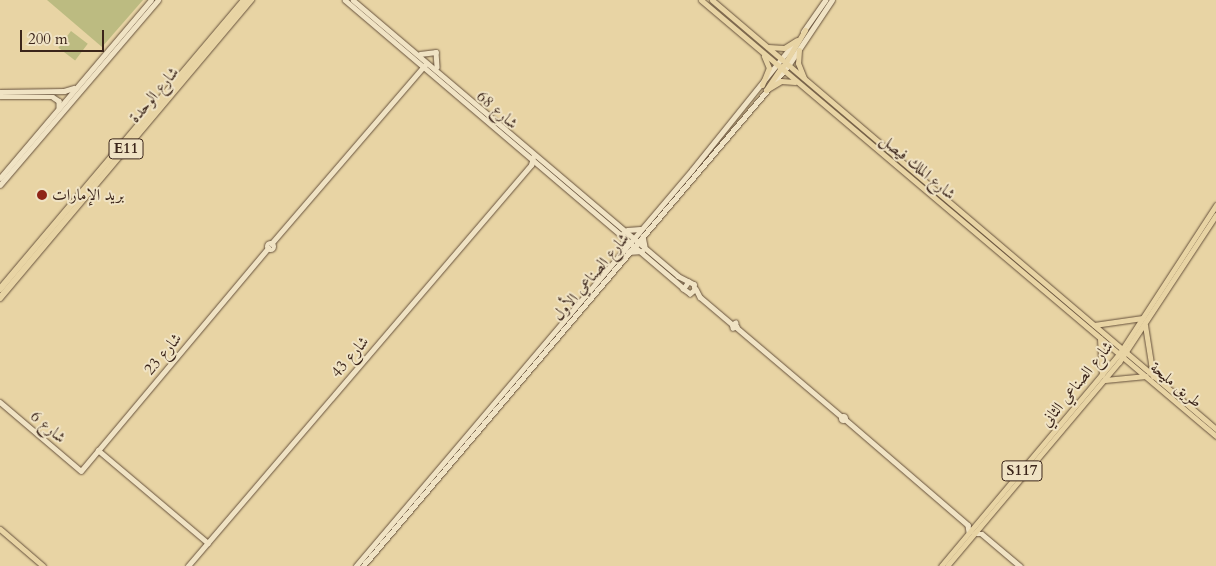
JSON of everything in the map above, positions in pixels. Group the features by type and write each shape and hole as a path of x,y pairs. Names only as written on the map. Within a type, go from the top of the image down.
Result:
{"highway":[{"name":"شارع الوحدة","path":"0,289 18,272 136,141 245,3"},
{"name":"شارع الوحدة","path":"0,298 18,272 120,147 245,3 252,3"},
{"path":"172,94 180,94"},
{"path":"137,117 149,114"},
{"path":"120,137 120,147"},
{"path":"103,177 103,186"},
{"path":"15,260 18,272 27,274"}],"main road":[{"name":"شارع الملك فيصل","path":"701,0 1100,337 1122,353"},
{"name":"شارع الملك فيصل","path":"712,0 1094,325 1122,353"},
{"path":"766,90 805,30"},
{"path":"767,47 784,48 797,40"},
{"path":"759,49 768,68 762,85"},
{"path":"799,50 798,63 806,81"},
{"path":"766,90 781,81 798,83"},
{"name":"شارع الصناعي الثاني","path":"1122,353 1216,205"},
{"name":"شارع الصناعي الثاني","path":"947,566 978,525 1145,326 1216,215"},
{"path":"1094,325 1131,322 1145,316"},
{"path":"1145,326 1154,376"},
{"path":"1100,337 1103,378 1146,376"},
{"name":"طريق مليحة","path":"1122,353 1216,436"},
{"name":"طريق مليحة","path":"1122,353 1154,376 1216,429"},
{"path":"0,531 41,566"},
{"name":"شارع الصناعي الثاني","path":"941,566 972,533"}],"street":[{"path":"0,178 151,0"},
{"path":"0,185 158,0"},
{"path":"347,0 377,23 384,25"},
{"name":"شارع 68","path":"347,0 417,55 425,65 435,71 627,230 644,249"},
{"name":"شارع 68","path":"353,0 384,25 538,162 633,243 644,249"},
{"path":"785,63 797,40 825,0"},
{"path":"785,63 799,50 832,0"},
{"path":"142,18 147,5"},
{"path":"121,42 125,30"},
{"path":"436,52 435,71 419,72 417,55 436,52"},
{"name":"شارع 23","path":"81,471 425,65"},
{"name":"شارع الصناعي الأول","path":"356,566 633,243 642,228 762,85 781,68"},
{"path":"0,92 67,91 77,86"},
{"name":"شارع الصناعي الأول","path":"636,238 643,235 766,90"},
{"path":"10,97 26,95 28,92"},
{"path":"0,97 53,97 59,102 59,108"},
{"name":"شارع 43","path":"531,165 533,157"},
{"name":"شارع 43","path":"188,566 531,165 538,162"},
{"path":"627,230 642,228"},
{"path":"623,234 627,250 644,249 696,288 700,297"},
{"path":"643,235 644,249 683,288 690,294 700,297 844,419 968,525 972,533 982,534"},
{"name":"شارع الصناعي الأول","path":"363,566 627,250"},
{"path":"683,288 688,282"},
{"path":"690,294 696,288"},
{"name":"شارع 6","path":"0,402 81,471"},
{"path":"98,450 208,543"},
{"path":"968,525 978,525 982,534 1020,566"}],"shaded area":[{"path":"47,0 143,0 102,47"},
{"path":"71,31 88,44 75,60 58,48"}],"place":[{"name":"بريد الإمارات","path":"42,195"}]}
